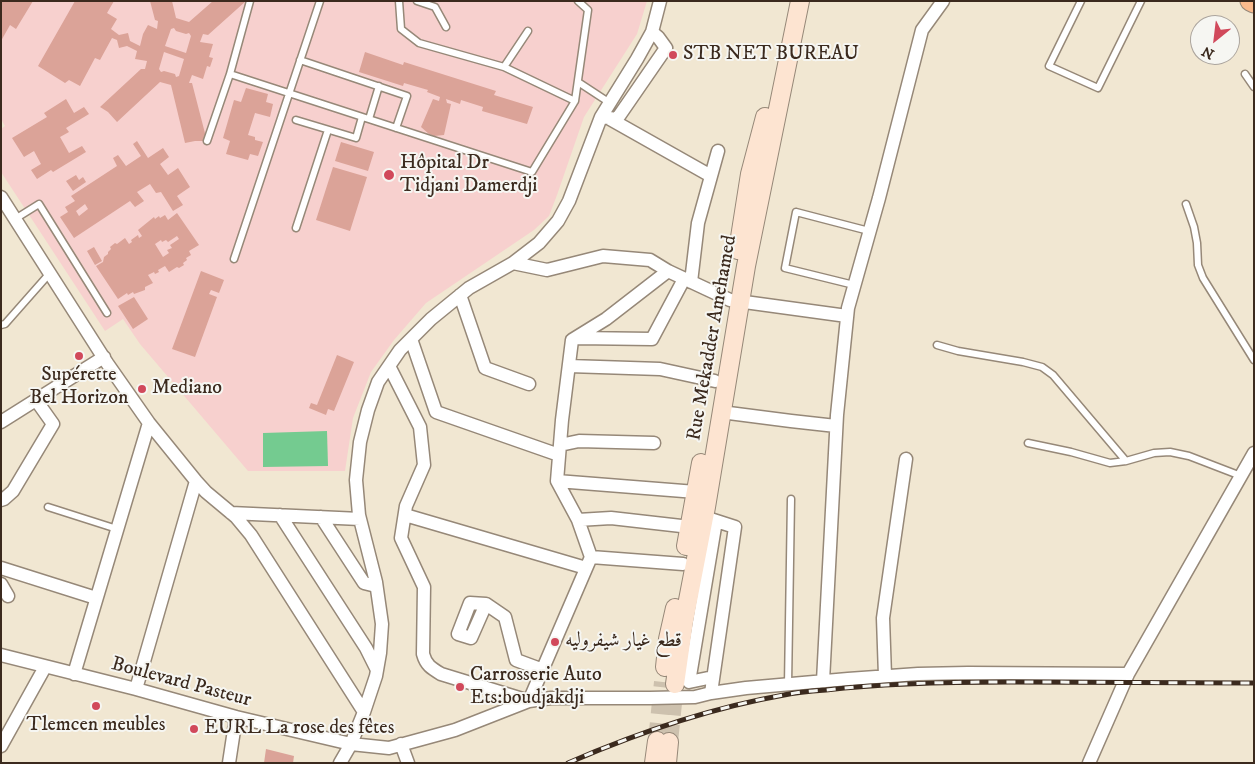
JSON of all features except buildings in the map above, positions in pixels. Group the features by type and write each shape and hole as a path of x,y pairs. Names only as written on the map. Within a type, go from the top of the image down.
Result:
{"main road":[{"name":"Rue Mekadder Amehamed","path":"789,1 779,54 750,174 735,301 721,412 703,522 684,621 669,683 668,639 683,564 703,522 696,492 715,381 735,301 800,1"},
{"path":"654,763 663,742 667,763"}],"street":[{"path":"340,763 351,744 364,712 377,670 380,653 382,624 376,586 360,519 356,480 360,442 368,410 378,382 400,350 431,319 469,288 513,263 539,243 558,221 569,201 606,118 610,103 652,32 660,1"},
{"path":"823,681 836,426 848,308 922,30 943,1"},
{"path":"606,118 617,119 666,48 652,32"},
{"path":"630,70 644,80"},
{"path":"606,118 711,176"},
{"path":"576,338 652,339 687,280 698,222 718,151"},
{"path":"1,197 148,423 206,492 236,517 251,535 364,712"},
{"path":"513,263 546,270 603,256 650,260 668,271 735,301 847,316"},
{"path":"529,701 588,563 578,520 557,481 572,340 606,319 668,271"},
{"path":"460,295 485,368 529,384"},
{"path":"411,339 436,412 560,450 579,441 654,443"},
{"path":"1,422 104,357"},
{"path":"389,366 420,427 424,465 406,506 401,538 424,588 423,654 429,667 441,674 529,701 551,698 695,696 746,688 885,676 968,673 1128,674"},
{"path":"569,366 660,369 715,381"},
{"path":"1,500 12,491 53,424 36,400"},
{"path":"721,412 836,426"},
{"path":"74,674 148,423"},
{"path":"1088,763 1128,674 1254,453"},
{"path":"885,676 883,618 906,459"},
{"path":"136,689 196,481"},
{"path":"557,481 696,492"},
{"path":"231,513 360,519"},
{"path":"280,515 366,648 377,670"},
{"path":"405,515 588,563 683,564"},
{"path":"321,517 364,583 376,586"},
{"path":"578,520 611,518 703,522 735,527 711,692"},
{"path":"703,522 689,682 713,678"},
{"path":"1,568 96,598"},
{"path":"1,584 8,596"},
{"path":"486,604 505,617 516,660 543,670"},
{"name":"Boulevard Pasteur","path":"1,655 136,689 236,717 351,744 389,748 455,730 529,701"},
{"path":"1,746 45,667"},
{"path":"229,763 236,717"},
{"path":"401,744 408,763"}],"lane":[{"path":"207,141 230,74 250,1"},
{"path":"234,259 320,1"},
{"path":"399,1 401,29 418,43 504,66 576,101"},
{"path":"417,1 435,7 446,27"},
{"path":"230,74 532,172 576,101 588,10 578,1"},
{"path":"1080,1 1049,66 1098,88 1142,1"},
{"path":"504,66 528,30"},
{"path":"300,60 407,96 396,128"},
{"path":"1245,74 1254,87"},
{"path":"578,82 610,103"},
{"path":"296,120 356,138 379,86"},
{"path":"296,228 328,130"},
{"path":"15,219 39,204 107,313"},
{"path":"1186,204 1194,227 1198,264 1203,278 1254,360"},
{"path":"854,285 785,268 796,212 869,232"},
{"path":"1,325 5,324 50,273"},
{"path":"936,345 1042,367 1052,375 1126,461"},
{"path":"1028,443 1110,463 1126,461 1154,453 1170,452 1189,456 1241,476"},
{"path":"788,685 792,499"},
{"path":"48,507 117,529"}],"shaded area":[{"name":"Hôpital Dr Tidjani Damerdji","path":"1,1 647,1 637,34 584,117 549,216 534,230 426,303 394,340 371,372 353,418 345,471 248,471 140,344 123,319 105,331 1,172 1,129 5,126 1,119"}],"green space":[{"path":"327,431 328,466 263,467 263,433"}],"tunnel":[{"path":"657,741 663,682"},
{"path":"669,742 675,684"}],"railway":[{"path":"568,763 647,732 701,714 756,700 805,692 872,686 941,683 1254,683"}],"place":[{"name":"STB NET BUREAU","path":"673,55"},
{"name":"Hôpital Dr Tidjani Damerdji","path":"389,175"},
{"name":"Supérette Bel Horizon","path":"79,356"},
{"name":"Mediano","path":"142,389"},
{"name":"قطع غيار شيفروليه","path":"555,642"},
{"name":"Carrosserie Auto Ets:boudjakdji","path":"460,687"},
{"name":"Tlemcen meubles","path":"96,706"},
{"name":"EURL La rose des fêtes","path":"194,729"}]}
